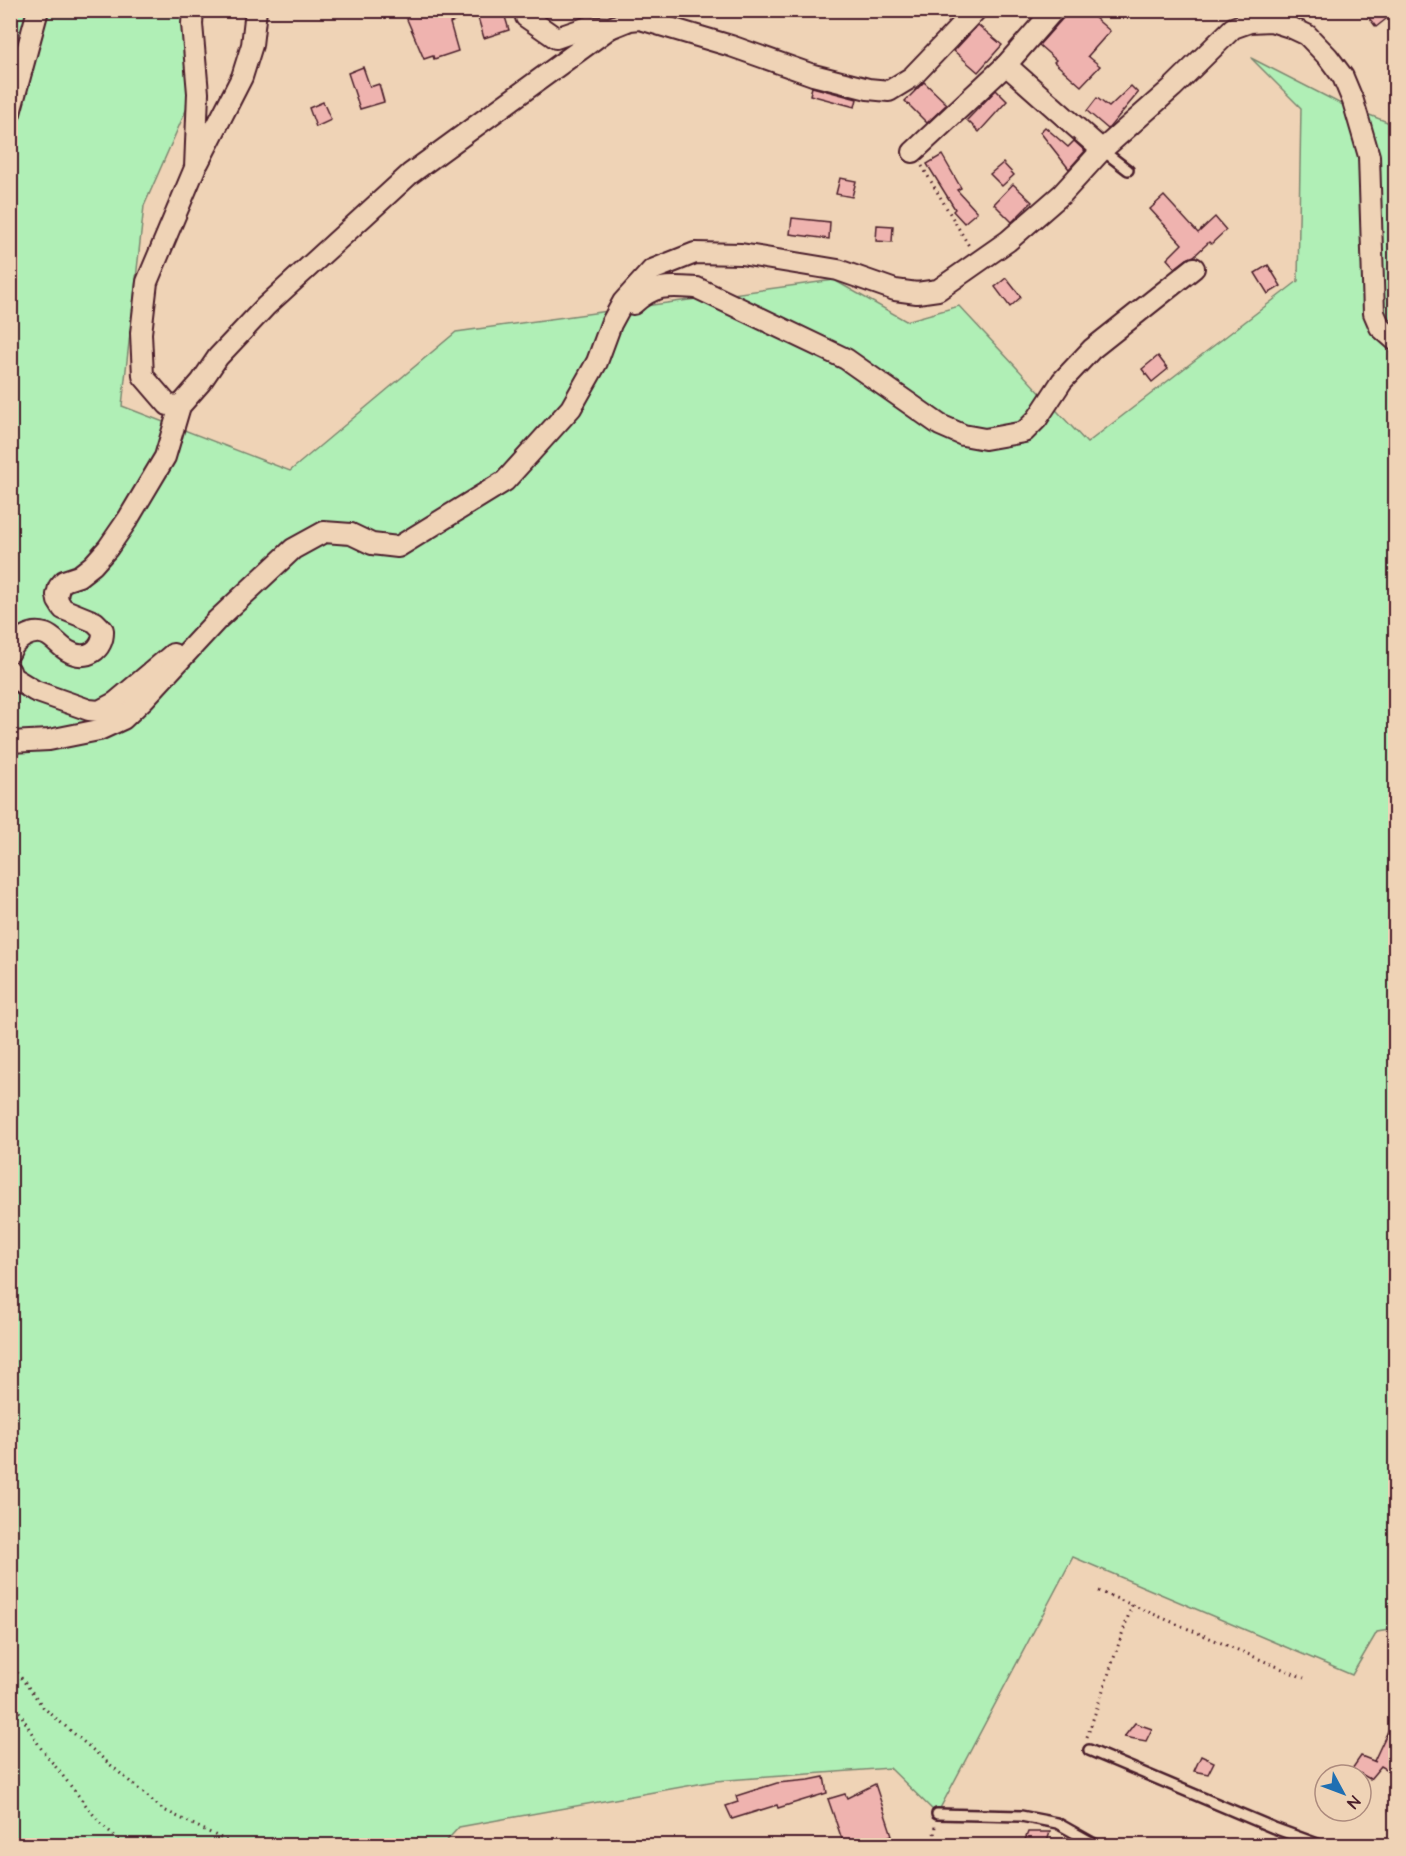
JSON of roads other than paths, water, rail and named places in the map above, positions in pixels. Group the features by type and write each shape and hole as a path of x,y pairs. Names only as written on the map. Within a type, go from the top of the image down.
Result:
{"street":[{"path":"10,113 39,10"},
{"path":"193,10 192,24 198,93 195,168"},
{"path":"180,406 168,405 143,376 141,333 147,282 195,168 242,77 252,45 256,10"},
{"path":"10,652 14,644 30,634 44,634 70,653 87,656 97,651 104,639 103,630 95,622 63,609 57,595 64,581 79,576 93,565 128,519 165,457 180,406 201,382 218,357 266,306 410,174 610,28 630,20 640,19 731,46 813,75 868,89 889,90 912,77 976,10"},
{"path":"913,152 1006,65 1054,10"},
{"path":"526,14 556,38 594,19 610,28"},
{"path":"10,742 49,740 99,730 123,719 217,620 293,549 324,532 351,534 372,544 398,547 505,481 571,408 597,362 611,324 623,302 652,270 695,253 741,254 838,270 895,290 917,293 938,290 1008,241 1062,194 1102,150 1173,87 1233,28 1250,22 1271,21 1307,35 1343,77 1353,101 1369,156 1374,313 1380,327 1395,341"},
{"path":"1006,65 1102,150"},
{"path":"611,324 644,294 657,288 671,286 698,288 846,358 940,425 963,435 985,439 1024,432 1037,419 1062,381 1092,349 1194,268"},
{"path":"10,670 12,677 35,692 88,710 99,711 116,702 152,670 217,620"}],"lane":[{"path":"1102,150 1128,170"},
{"path":"1089,1750 1274,1828 1323,1845"},
{"path":"937,1814 1021,1816 1057,1823 1098,1845"}]}
